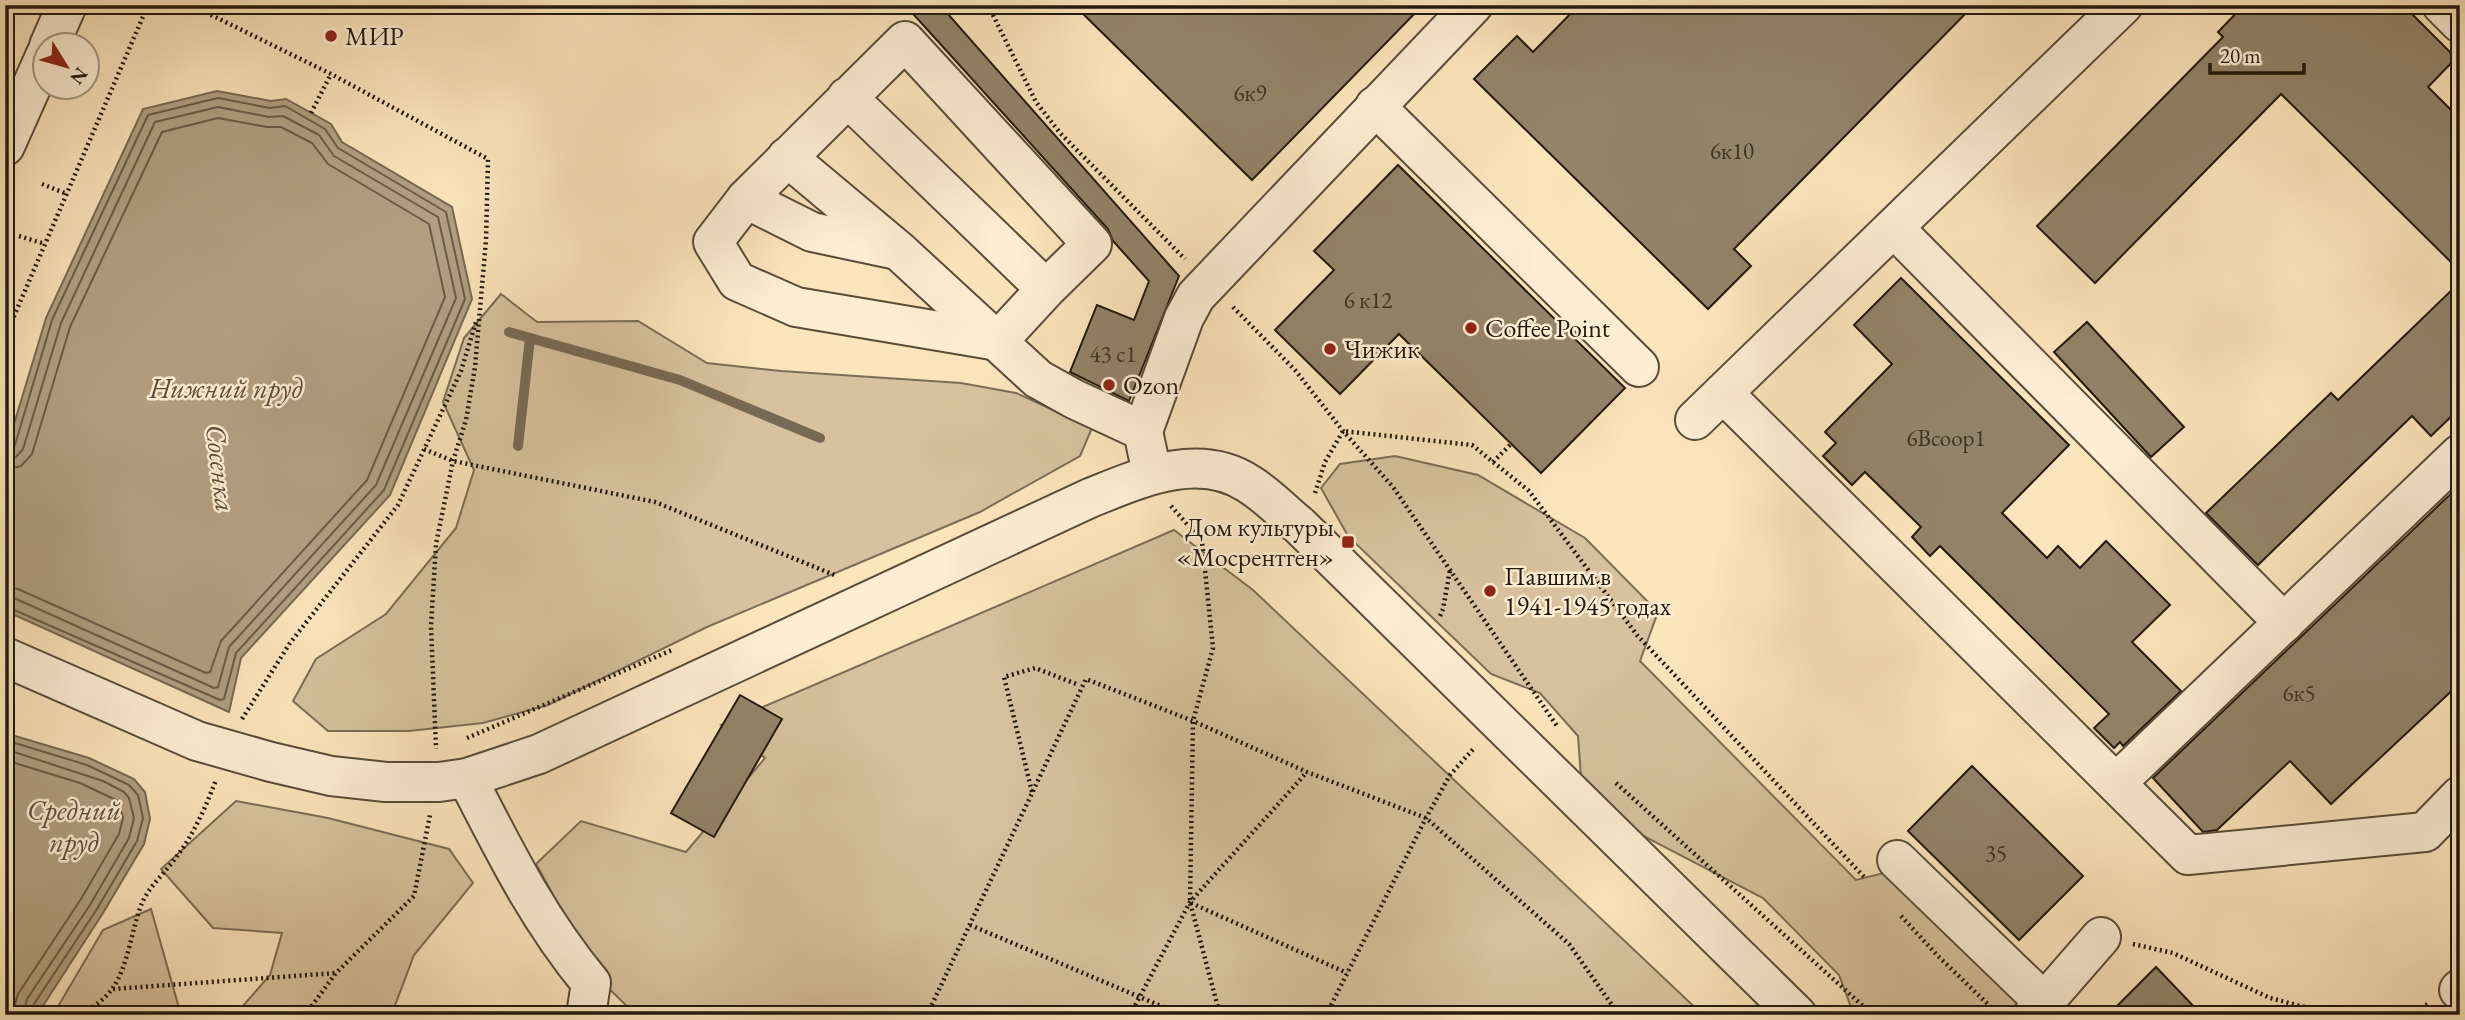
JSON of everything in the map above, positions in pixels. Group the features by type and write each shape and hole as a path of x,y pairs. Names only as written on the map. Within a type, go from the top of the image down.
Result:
{"street":[{"path":"55,32 67,5"},
{"path":"1157,473 1143,430 1184,318 1196,296 1473,5"},
{"path":"1696,420 2123,5"},
{"path":"2442,5 2460,23"},
{"path":"905,41 1092,244 998,341 796,307 737,281 713,243 746,199 905,41"},
{"path":"5,146 32,85"},
{"path":"847,97 1046,289"},
{"path":"1375,106 1639,367"},
{"path":"788,157 898,250 1038,379 1074,399 1143,430"},
{"path":"746,199 812,232 898,250"},
{"path":"1894,228 2284,623"},
{"path":"1723,393 2188,855 2425,832 2460,796"},
{"path":"2116,783 2460,454"},
{"path":"5,657 197,741 271,762 331,776 386,782 439,782 467,778 538,754 1090,498 1157,473 1204,468 1229,473 1250,484 1299,526 1797,1015"},
{"path":"467,778 517,875 561,946 591,983 586,1015"},
{"path":"1884,873 2038,1008 2101,937"}],"path":[{"path":"5,337 148,5"},
{"path":"191,5 331,74 488,159 486,240 475,367 466,420 453,461 436,544 431,625 436,751"},
{"path":"988,5 1036,102 1060,133 1295,370 1343,431 1393,487 1564,737"},
{"path":"311,113 331,74"},
{"path":"41,184 67,194"},
{"path":"19,236 45,245"},
{"path":"5,309 15,313"},
{"path":"236,729 290,643 398,505 461,371 478,315"},
{"path":"1343,431 1472,445 1529,491 1637,635 1884,873"},
{"path":"1493,462 1511,444"},
{"path":"424,449 453,461 655,502 838,576"},
{"path":"1157,473 1169,503 1202,541 1213,648 1193,721 1190,902 1220,1015"},
{"path":"1032,792 1004,677 1035,668 1079,685"},
{"path":"927,1015 1086,679 1193,721 1307,772 1426,818 1569,944 1619,1015"},
{"path":"78,1015 89,1010 113,989 132,940 142,903 178,855 205,807 220,771"},
{"path":"1130,1015 1190,902 1307,772"},
{"path":"1606,774 1873,1015"},
{"path":"305,1015 337,973 414,896 431,807"},
{"path":"1326,1015 1426,818"},
{"path":"1190,902 1348,973"},
{"path":"1899,915 1999,1015"},
{"path":"970,925 1182,1015"},
{"path":"2101,937 2173,953 2270,998 2335,1015"},
{"path":"113,989 337,973"}],"shaded area":[{"path":"501,294 537,322 638,321 707,363 781,371 961,383 1016,393 1092,428 1080,456 980,512 707,627 548,705 483,723 409,731 328,731 293,701 316,659 386,614 456,528 474,470 443,402 464,338"},
{"path":"1395,456 1478,475 1585,538 1658,612 1640,661 1856,880 1892,871 2018,994 2017,1015 1854,1015 1839,975 1763,898 1628,828 1582,791 1578,736 1540,693 1491,674 1439,624 1348,536 1321,488 1340,464"},
{"path":"1174,530 1253,590 1703,1015 636,1015 601,981 536,864 581,821 686,852 765,758 721,725"},
{"path":"236,801 328,818 449,849 473,883 414,955 394,1008 383,1015 235,1015 270,975 282,933 213,928 161,869"},
{"path":"151,909 181,1015 53,1015 103,930"}],"water":[{"name":"Нижний пруд","path":"217,91 271,101 286,99 331,124 342,142 452,207 472,299 390,495 241,658 229,712 8,612 5,594 5,454 46,318 143,109"},
{"name":"Средний пруд","path":"5,733 89,758 134,779 145,792 150,819 144,844 37,1015 5,1015"}],"building":[{"path":"905,5 940,5 1179,276 1129,401 1070,372 1097,305 1134,320 1149,281 1113,241 1108,229"},
{"path":"1074,5 1423,5 1252,180"},
{"path":"1579,5 1974,5 1734,249 1751,266 1708,309 1474,79 1517,36 1533,52"},
{"path":"2244,5 2403,5 2456,58 2428,87 2460,119 2460,271 2281,94 2095,283 2037,226 2223,37 2218,32"},
{"path":"1398,165 1625,388 1541,473 1399,334 1340,394 1275,330 1334,270 1314,251"},
{"path":"1901,278 2069,445 2002,513 2047,558 2058,546 2080,568 2106,541 2170,605 2132,642 2181,691 2123,746 2120,742 2114,748 2094,728 2109,714 1940,546 1930,556 1912,537 1921,527 1865,472 1852,485 1823,456 1836,443 1825,432 1892,364 1854,325"},
{"path":"2460,282 2460,408 2431,436 2412,416 2258,565 2206,513 2331,393 2338,400"},
{"path":"2087,322 2184,427 2151,457 2054,352"},
{"path":"2460,485 2460,683 2331,804 2290,761 2217,830 2203,832 2153,778"},
{"path":"740,695 782,719 714,837 671,813"},
{"path":"1972,766 2083,876 2019,940 1908,831"},
{"path":"2156,967 2202,1015 2108,1015"}],"waterway":[{"path":"509,332 680,380 820,438"},
{"path":"518,446 530,338"}],"place":[{"name":"МИР","path":"331,36"},
{"name":"Coffee Point","path":"1471,328"},
{"name":"Чижик","path":"1330,349"},
{"name":"Ozon","path":"1109,385"},
{"name":"Дом культуры «Мосрентген»","path":"1348,542"},
{"name":"Павшим в 1941-1945 годах","path":"1490,591"}],"water label":[{"name":"Сосенка","path":"221,468"}]}
